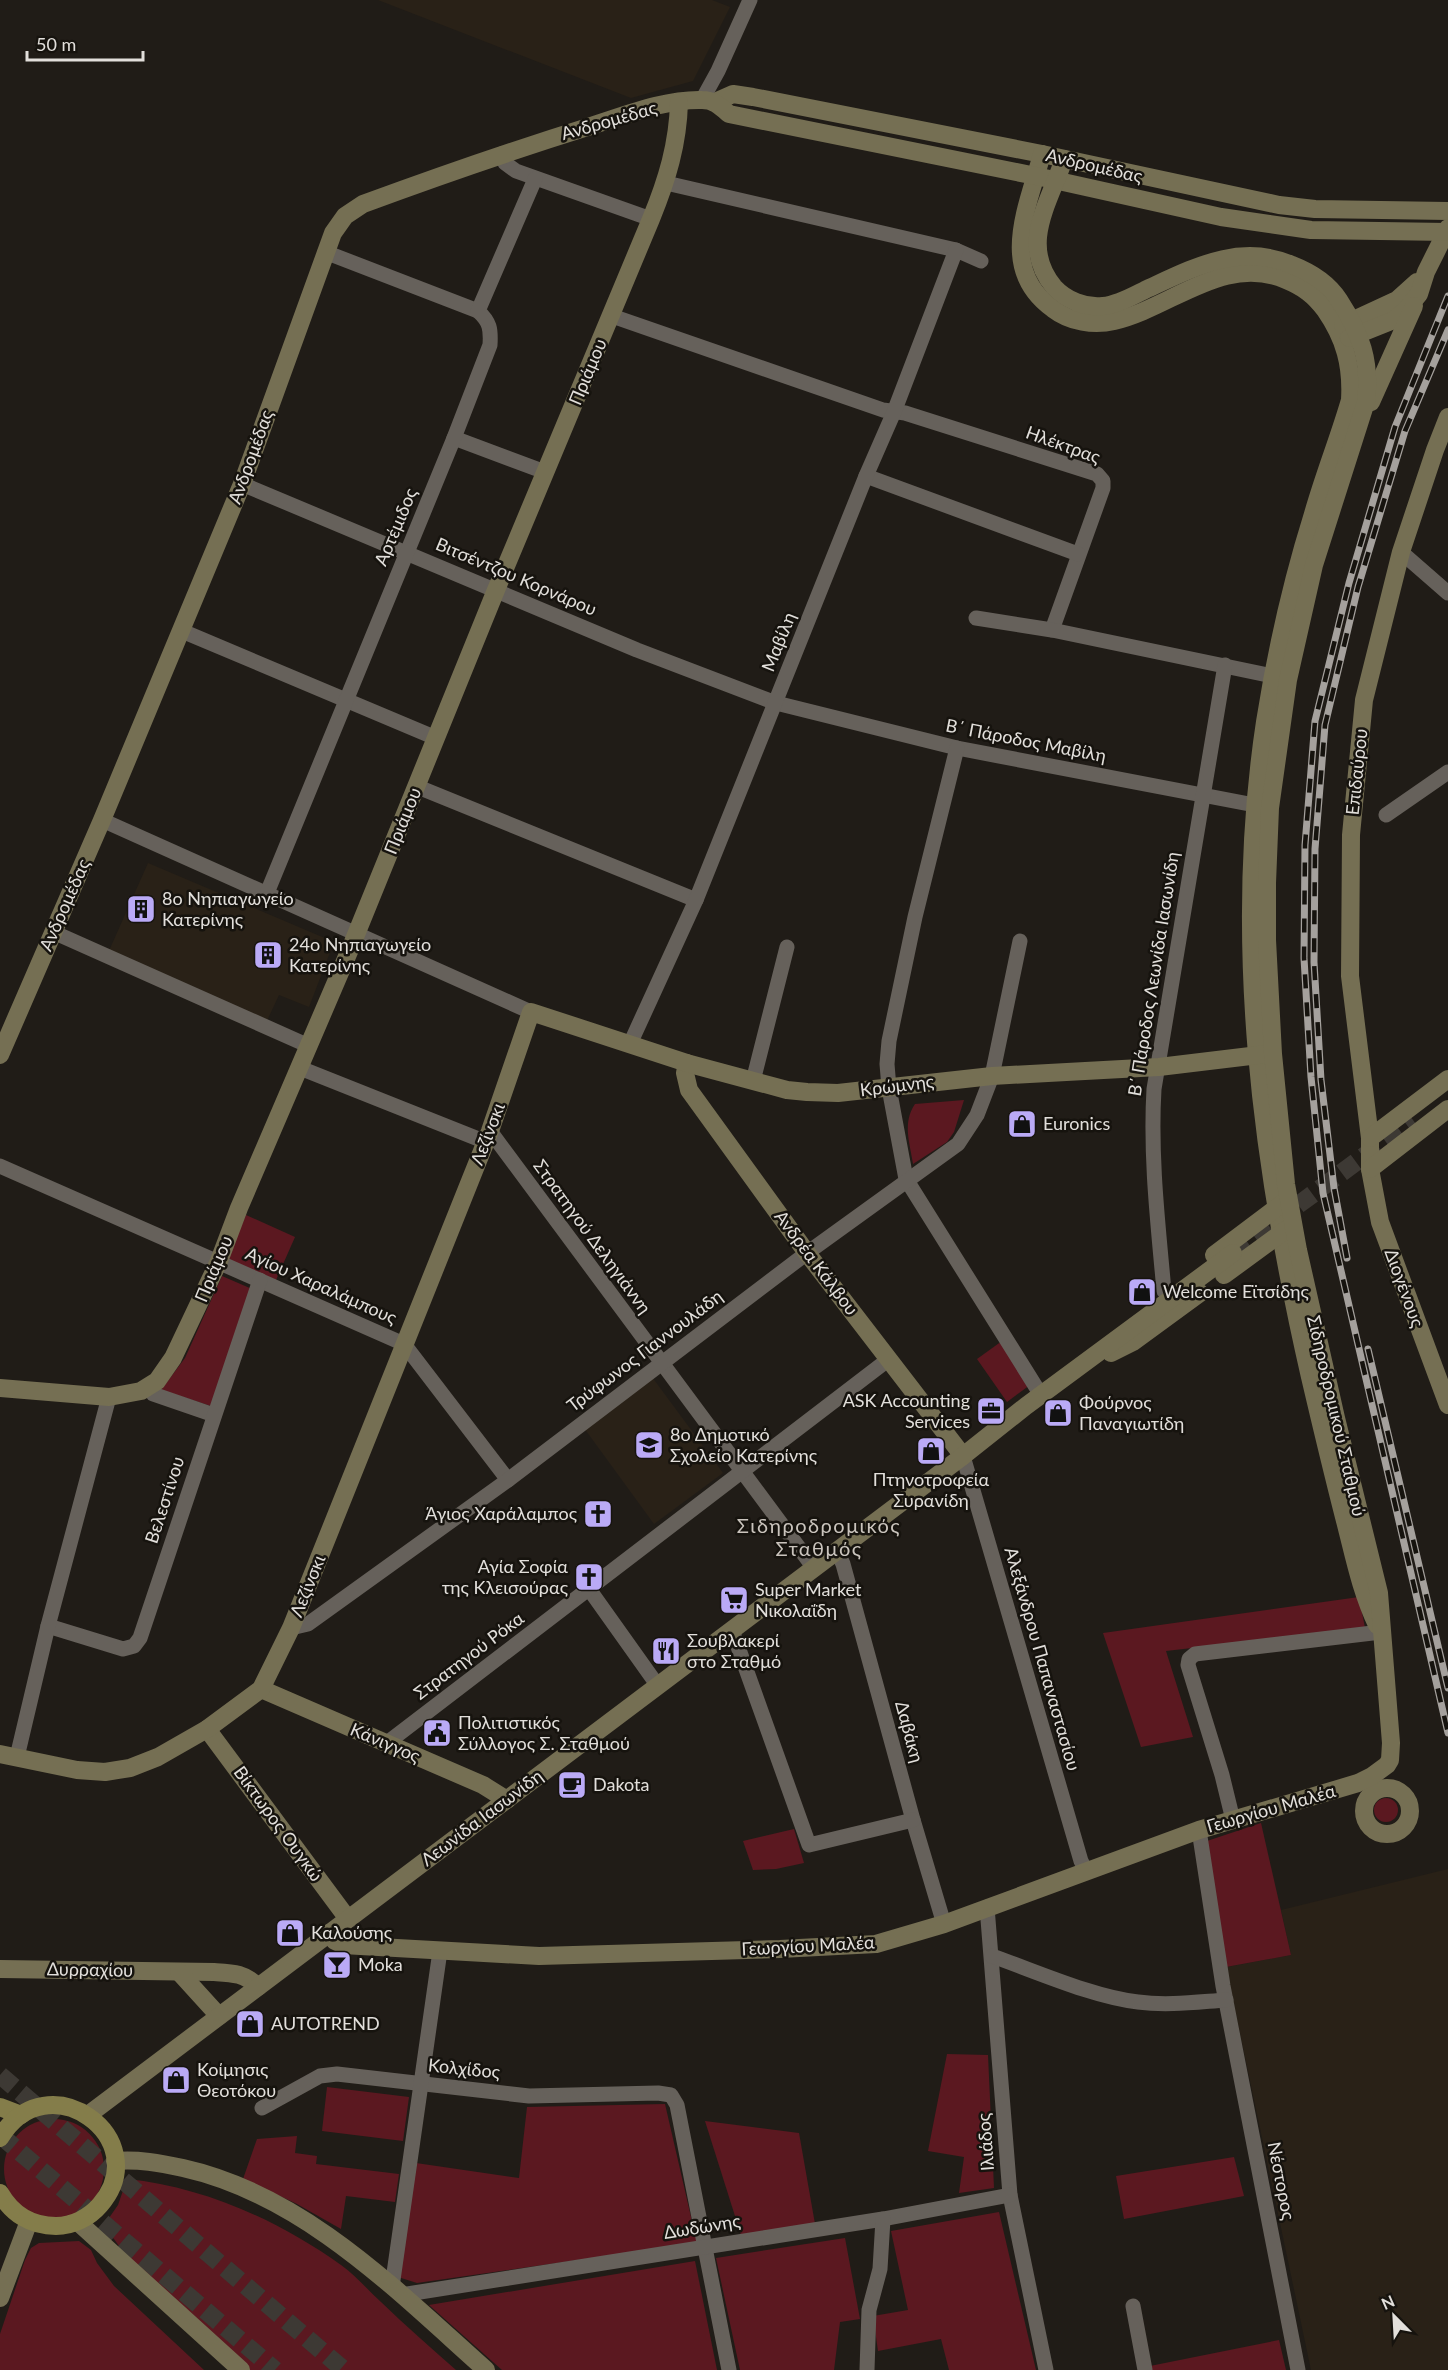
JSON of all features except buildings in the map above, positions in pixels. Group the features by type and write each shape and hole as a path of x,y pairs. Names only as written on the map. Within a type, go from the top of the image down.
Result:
{"main road":[{"path":"0,2138 12,2122 37,2107 55,2105 72,2107 88,2115 102,2127 111,2143 115,2161 114,2180 106,2198 94,2212 78,2222 62,2226 45,2226 29,2221 16,2213 0,2193"},
{"path":"0,2107 21,2115"}],"street":[{"path":"708,101 718,71 750,0"},
{"name":"Ανδρομέδας","path":"0,1055 102,820 242,484 333,233 345,216 363,204 501,154 614,119 679,102 708,101 733,94 1042,154 1280,205 1315,209 1448,211"},
{"name":"Ανδρομέδας","path":"708,101 729,114 1036,176 1221,217 1311,230 1448,230"},
{"name":"Πριάμου","path":"0,1388 109,1397 141,1391 157,1381 174,1358 219,1261 239,1208 418,787 496,590 666,183 678,129 679,102"},
{"path":"501,154 506,163 516,171 651,219"},
{"path":"1042,154 1023,218 1021,235 1024,267 1039,300 1060,314 1085,323 1099,324 1128,317 1187,290 1233,274 1257,273 1279,277 1313,294 1347,331 1367,363 1368,382 1359,428"},
{"path":"1064,159 1038,232 1040,262 1046,277 1061,295 1078,303 1104,306 1210,262 1244,255 1275,257 1304,270 1322,281 1336,294 1347,331 1352,377 1350,400 1299,561 1281,678"},
{"path":"326,252 478,311 535,179"},
{"path":"666,183 956,250 981,261"},
{"path":"1281,678 1314,565 1359,428 1419,294 1426,272 1448,230"},
{"name":"Μαβίλη","path":"630,1044 696,900 866,476 894,412 956,250"},
{"path":"1347,331 1397,300 1426,272"},
{"path":"1347,331 1394,320 1419,294"},
{"name":"Αρτέμιδος","path":"267,893 490,345 491,330 488,320 478,311"},
{"path":"612,316 894,412"},
{"name":"Ηλέκτρας","path":"894,412 906,413 1097,474 1102,481 1102,488 1052,630"},
{"name":"Επιδαύρου","path":"1370,1154 1350,976 1351,835 1364,700 1401,552 1434,450 1448,417"},
{"path":"454,438 546,472"},
{"path":"866,476 1078,554"},
{"name":"Βιτσέντζου Κορνάρου","path":"242,484 637,650 776,703"},
{"path":"1401,552 1448,593"},
{"path":"976,618 1052,630 1281,678"},
{"path":"182,631 436,738"},
{"name":"Β΄ Πάροδος Λεωνίδα Ιασωνίδη","path":"1164,1291 1156,1202 1152,1115 1154,1089 1225,665"},
{"name":"Σιδηροδρομικού Σταθμού","path":"1281,678 1265,721 1262,806 1267,906 1265,1054 1282,1204 1287,1229 1328,1420 1379,1593 1391,1743 1390,1760 1383,1770 1372,1776"},
{"name":"Β΄ Πάροδος Μαβίλη","path":"776,703 957,748 1262,806"},
{"path":"957,748 915,917 889,1041 887,1064 889,1088 906,1179 1041,1395"},
{"path":"1386,815 1448,772"},
{"path":"418,787 696,900"},
{"path":"102,820 357,932 531,1012"},
{"path":"53,932 309,1046"},
{"name":"Τρύφωνος Γιαννουλάδη","path":"291,1628 308,1624 508,1480 906,1179 958,1144 977,1115 992,1076 1020,941"},
{"path":"753,1081 787,947"},
{"name":"Κρώμνης","path":"531,1012 687,1063 753,1081 807,1092 838,1093 992,1076 1159,1067 1265,1054"},
{"name":"Λεζίνσκι","path":"261,1689 291,1628 488,1136 531,1012"},
{"name":"Ανδρέα Κάλβου","path":"687,1063 685,1073 689,1090 807,1253 963,1456"},
{"path":"300,1068 488,1136"},
{"path":"1370,1154 1448,1079"},
{"path":"1413,1120 1448,1093"},
{"path":"1370,1154 1448,1109"},
{"name":"Στρατηγού Δεληγιάννη","path":"488,1136 814,1569"},
{"name":"Διογένους","path":"1370,1154 1380,1222 1448,1405"},
{"name":"Αγίου Χαραλάμπους","path":"0,1166 404,1344 508,1480"},
{"path":"1081,1364 1110,1332 1282,1204"},
{"path":"1081,1364 1133,1342 1287,1229"},
{"path":"1081,1364 1233,1253"},
{"name":"Βελεστίνου","path":"48,1626 123,1649 134,1646 140,1638 260,1280"},
{"name":"Στρατηγού Ρόκα","path":"387,1743 889,1359"},
{"name":"Λεωνίδα Ιασωνίδη","path":"88,2115 814,1569 1081,1364"},
{"path":"149,1386 153,1394 214,1414"},
{"path":"109,1397 48,1626 8,1756 77,1770 105,1772 130,1768 158,1757 207,1729 261,1689"},
{"name":"Αλεξάνδρου Παπαναστασίου","path":"963,1456 1081,1861 1087,1872"},
{"name":"Δαβάκη","path":"837,1551 843,1564 944,1924"},
{"path":"589,1589 658,1686"},
{"path":"732,1630 809,1845 913,1820"},
{"path":"1233,1820 1222,1775 1188,1665 1189,1659 1195,1654 1381,1632"},
{"name":"Κάνιγγος","path":"261,1689 483,1785 507,1800"},
{"name":"Βίκτωρος Ουγκώ","path":"207,1729 348,1919"},
{"path":"1372,1776 1390,1788 1401,1792 1410,1806 1409,1819 1399,1831 1382,1834 1374,1830 1365,1818 1365,1804 1372,1776"},
{"name":"Γεωργίου Μαλέα","path":"329,1933 335,1941 343,1945 579,1956 852,1946 902,1938 1199,1830 1344,1788 1372,1776"},
{"path":"1344,1788 1365,1804"},
{"path":"1365,1804 1371,1794 1382,1788 1390,1788"},
{"name":"Νέστορος","path":"1199,1830 1226,2000 1298,2370"},
{"name":"Ιλιάδος","path":"987,1907 1010,2195 1046,2370"},
{"path":"396,2291 420,2084 441,1951"},
{"path":"992,1956 1093,1991 1137,2002 1179,2003 1226,2000"},
{"name":"Δυρραχίου","path":"0,1969 240,1974 251,1979 258,1987"},
{"path":"179,1972 219,2016"},
{"name":"Κολχίδος","path":"262,2108 320,2076 337,2074 529,2096 658,2093 671,2095 676,2105 705,2247"},
{"path":"115,2161 136,2160 161,2163 232,2182 293,2211 338,2243 486,2370"},
{"name":"Δωδώνης","path":"396,2291 705,2247 883,2219 1010,2195"},
{"path":"867,2370 869,2310 880,2269 883,2219"},
{"path":"0,2298 29,2221"},
{"path":"78,2222 241,2370"},
{"path":"705,2247 729,2370"},
{"path":"1133,2306 1145,2370"}],"shaded area":[{"path":"378,0 712,0 730,7 693,81 631,98"},
{"path":"148,863 334,942 309,1007 279,995 266,1023 108,953"},
{"path":"964,1100 954,1132 947,1142 913,1164 908,1126 915,1104"},
{"path":"246,1215 295,1237 276,1280 227,1259"},
{"path":"222,1276 252,1289 211,1406 161,1390 185,1358"},
{"path":"1002,1341 1030,1385 1007,1402 977,1359"},
{"name":"8ο Δημοτικό Σχολείο Κατερίνης","path":"652,1377 723,1473 654,1524 584,1428"},
{"path":"1359,1597 1365,1628 1166,1651 1193,1737 1141,1747 1103,1633"},
{"path":"1386,1798 1394,1802 1398,1810 1394,1818 1386,1822 1378,1818 1374,1810 1378,1802"},
{"path":"1261,1823 1291,1955 1226,1967 1207,1841"},
{"path":"794,1829 804,1863 776,1869 753,1870 743,1841"},
{"path":"1448,1869 1448,2370 1311,2370 1226,1967 1291,1955 1281,1910"},
{"path":"947,2054 988,2055 994,2188 959,2193 964,2157 928,2151"},
{"path":"327,2087 409,2097 403,2141 322,2131"},
{"path":"665,2104 697,2243 417,2283 398,2277 416,2163 519,2178 527,2107"},
{"path":"54,2119 73,2123 90,2133 100,2150 104,2169 100,2188 90,2205 73,2215 54,2219 35,2215 18,2205 8,2188 4,2169 8,2150 18,2133 35,2123"},
{"path":"705,2121 799,2133 815,2224 741,2235"},
{"path":"297,2136 295,2153 317,2156 316,2164 399,2174 395,2202 346,2196 341,2229 297,2204 243,2179 257,2139"},
{"path":"1234,2157 1244,2196 1124,2219 1116,2176"},
{"path":"127,2179 184,2189 212,2198 266,2220 292,2234 357,2278 456,2370 248,2370 131,2263 114,2239 102,2228 118,2205"},
{"path":"999,2212 1036,2370 949,2370 941,2339 878,2351 873,2316 908,2310 891,2231"},
{"path":"845,2238 860,2319 840,2322 834,2370 740,2370 716,2258"},
{"path":"79,2241 91,2250 97,2263 114,2286 204,2370 0,2370 0,2334 31,2248 39,2243"},
{"path":"695,2261 717,2370 502,2370 429,2305"},
{"path":"1279,2340 1286,2370 1150,2370 1150,2366"}],"tunnel":[{"path":"1233,1253 1413,1120"},
{"path":"0,2075 344,2370"},
{"path":"0,2135 275,2370"}],"railway":[{"path":"1448,296 1395,427 1349,583 1315,721 1305,845 1304,958 1311,1077 1323,1193 1448,1733"},
{"path":"1347,1258 1334,1188 1321,1080 1314,962 1315,849 1325,725 1358,587 1405,431 1448,330"},
{"path":"1368,1349 1448,1688"}],"place":[{"name":"8ο Νηπιαγωγείο Κατερίνης","path":"141,909"},
{"name":"24ο Νηπιαγωγείο Κατερίνης","path":"268,955"},
{"name":"Euronics","path":"1022,1124"},
{"name":"Welcome Eϊτσίδης","path":"1142,1292"},
{"name":"ASK Accounting Services","path":"991,1411"},
{"name":"Φούρνος Παναγιωτίδη","path":"1058,1413"},
{"name":"8ο Δημοτικό Σχολείο Κατερίνης","path":"649,1445"},
{"name":"Πτηνοτροφεία Συρανίδη","path":"931,1451"},
{"name":"Άγιος Χαράλαμπος","path":"598,1514"},
{"name":"Αγία Σοφία της Κλεισούρας","path":"589,1577"},
{"name":"Super Market Νικολαΐδη","path":"734,1600"},
{"name":"Σουβλακερί στο Σταθμό","path":"666,1651"},
{"name":"Πολιτιστικός Σύλλογος Σ. Σταθμού","path":"437,1733"},
{"name":"Dakota","path":"572,1785"},
{"name":"Καλούσης","path":"290,1933"},
{"name":"Moka","path":"337,1965"},
{"name":"AUTOTREND","path":"250,2024"},
{"name":"Κοίμησις Θεοτόκου","path":"176,2080"}],"district":[{"name":"Σιδηροδρομικός Σταθμός","path":"819,1538"}]}
